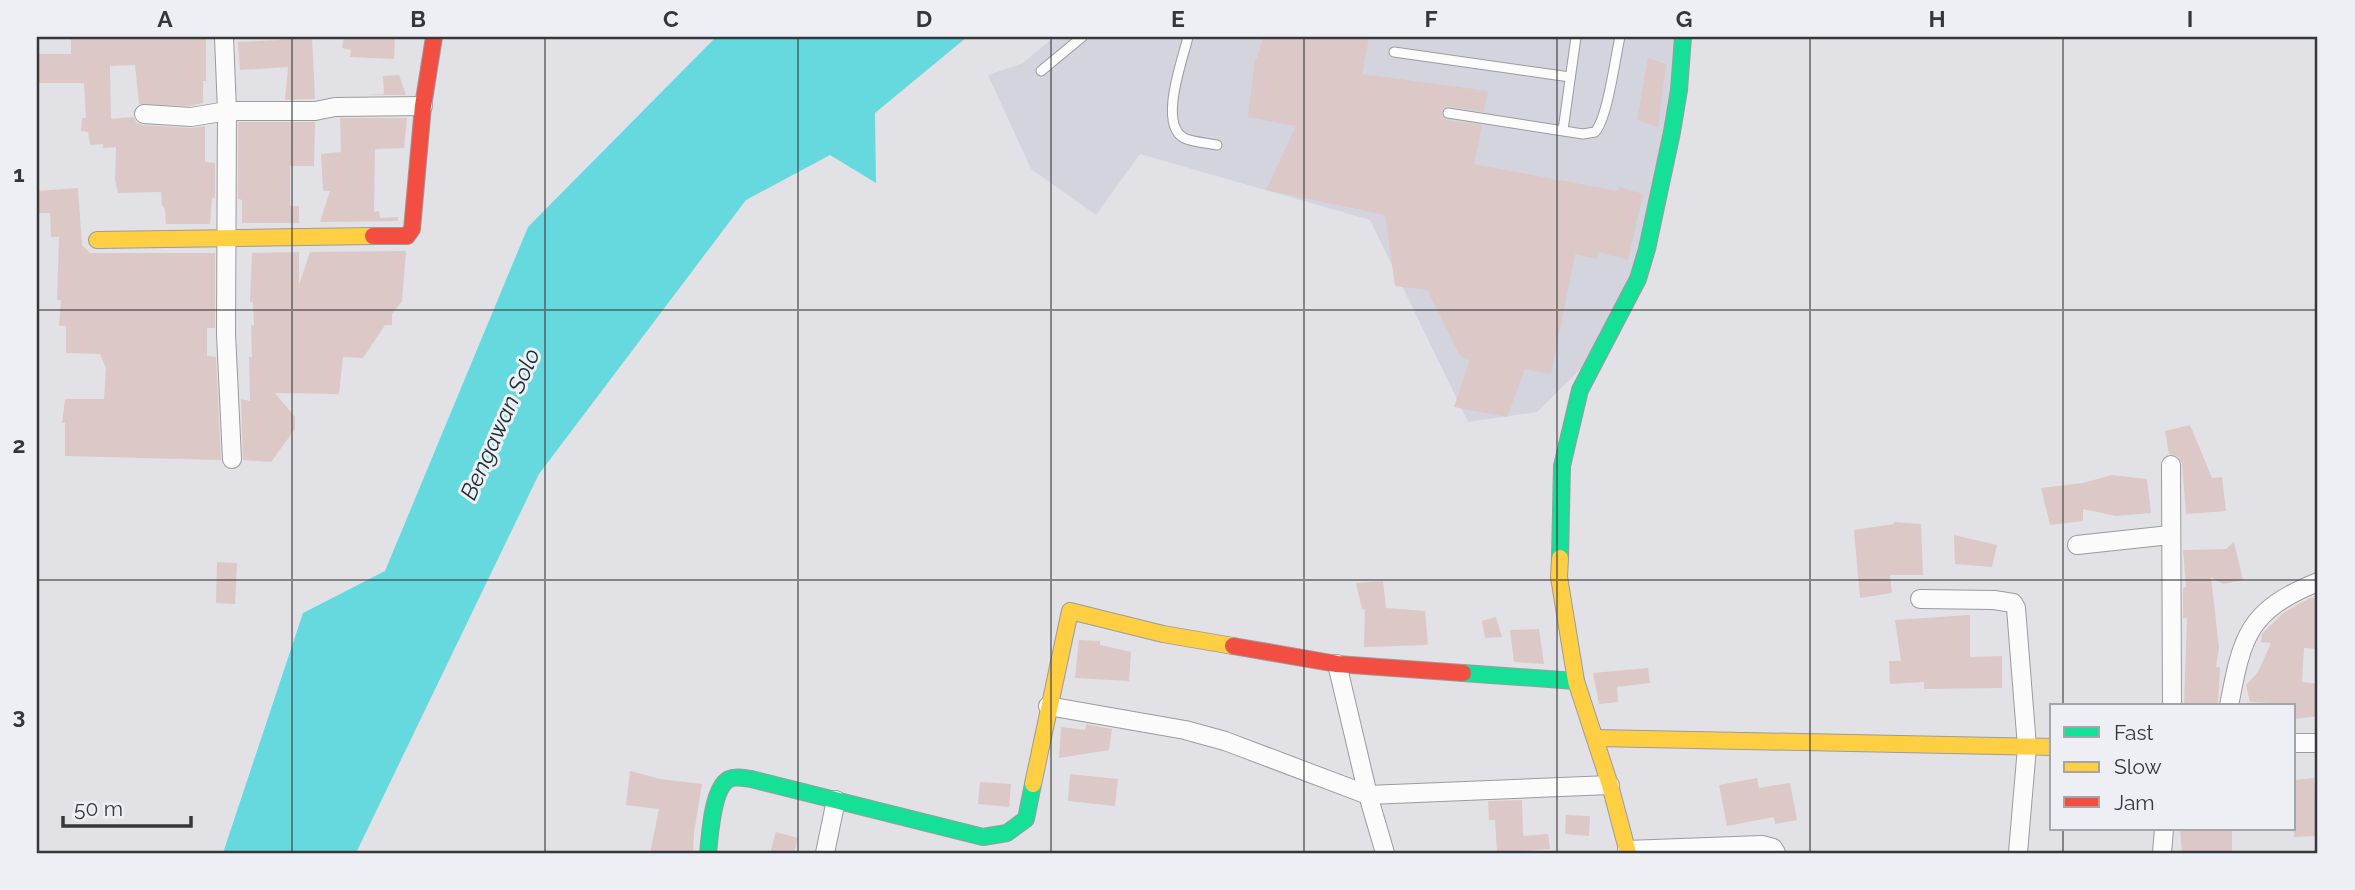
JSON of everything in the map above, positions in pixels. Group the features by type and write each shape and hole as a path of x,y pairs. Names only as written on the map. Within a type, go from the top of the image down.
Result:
{"street":[{"path":"224,37 227,111 226,334 232,459"},
{"path":"97,240 407,236 412,229 423,106 434,37"},
{"path":"1684,37 1672,132 1647,249 1638,279 1580,390 1562,466 1559,577 1576,681 1610,785 1628,852 1762,845 1773,848 1776,853"},
{"path":"144,114 191,117 227,111 315,111 335,107 423,106"},
{"path":"2171,465 2172,704"},
{"path":"2077,545 2170,535"},
{"path":"2229,704 2239,654 2260,617 2291,593 2318,582"},
{"path":"1920,599 1994,600 2013,603 2019,620 2027,747 2018,853"},
{"path":"708,853 718,792 725,780 733,777 751,779 983,837 1004,836 1016,830 1026,819 1048,706 1069,612 1072,611 1163,634 1337,664 1576,681"},
{"path":"1337,664 1368,795 1385,853"},
{"path":"1048,706 1185,730 1225,741 1368,795 1610,785"},
{"path":"1595,738 2050,747"},
{"path":"2296,743 2318,743"},
{"path":"825,853 836,800"},
{"path":"2162,853 2164,830"}],"lane":[{"path":"1041,71 1082,37"},
{"path":"1188,37 1171,111 1174,129 1184,138 1217,145"},
{"path":"1563,130 1576,37"},
{"path":"1447,113 1590,134 1599,128 1620,37"},
{"path":"1394,52 1570,77"}],"shaded area":[{"path":"1054,37 1690,37 1623,327 1537,412 1468,422 1370,220 1140,154 1096,215 1031,169 988,75 1023,63"}],"water":[{"name":"Bengawan Solo","path":"716,37 967,37 875,113 876,183 830,155 746,200 539,474 356,853 223,853 303,613 385,571 528,227"}],"building":[{"path":"71,37 206,37 203,103 190,106 139,104 135,65 110,66 111,119 133,117 137,123 143,125 191,128 205,126 205,162 215,163 215,198 212,198 210,224 166,224 161,192 118,193 115,179 116,147 90,145 88,132 81,131 82,118 86,118 84,83 37,83 37,54 71,54"},
{"path":"280,37 312,37 315,99 285,100 288,67 240,70 238,42 280,40"},
{"path":"344,37 395,37 394,59 350,57 351,50 342,48"},
{"path":"1263,37 1369,37 1362,74 1488,91 1484,112 1448,106 1441,111 1446,120 1482,125 1474,164 1618,191 1619,187 1643,194 1628,260 1598,252 1597,259 1575,254 1551,374 1525,369 1507,417 1454,407 1470,359 1461,357 1427,290 1395,286 1385,215 1266,190 1296,126 1248,117 1255,59"},
{"path":"1648,58 1666,64 1658,127 1637,120"},
{"path":"399,75 406,95 367,95 384,94 383,76"},
{"path":"340,118 407,118 404,148 375,149 374,212 379,211 380,218 398,217 398,221 320,222 330,191 323,191 321,154 341,152"},
{"path":"238,122 315,122 314,166 290,166 290,206 299,206 299,223 242,223 242,200 238,199"},
{"path":"78,188 82,245 90,253 215,253 215,328 207,328 207,356 216,357 221,460 65,456 65,423 62,423 65,399 104,399 106,368 100,354 66,353 66,326 59,326 61,300 57,300 59,237 51,237 50,213 37,213 37,191"},
{"path":"406,251 402,301 392,314 392,325 385,325 363,358 343,357 339,394 275,393 295,417 295,429 271,462 243,460 241,399 250,401 249,357 252,357 251,326 254,325 253,302 250,302 252,253 299,252 299,285 310,252"},
{"path":"2190,425 2212,478 2222,477 2226,511 2186,514 2182,463 2177,456 2169,454 2165,431"},
{"path":"2112,475 2147,479 2151,513 2116,516 2083,509 2083,521 2050,525 2041,488 2083,483"},
{"path":"1894,522 1921,524 1923,575 1890,575 1892,593 1860,598 1854,530"},
{"path":"1954,535 1997,545 1992,567 1955,564"},
{"path":"2234,542 2243,580 2223,584 2211,577 2219,647 2216,667 2220,667 2218,704 2184,704 2187,618 2183,618 2183,588 2186,587 2183,550 2226,549"},
{"path":"217,562 237,563 235,604 216,603"},
{"path":"1383,581 1386,608 1425,611 1428,645 1364,647 1365,610 1362,609 1356,583"},
{"path":"2310,598 2318,598 2318,649 2304,648 2302,682 2318,684 2318,716 2296,719 2296,704 2250,702 2246,685 2258,672 2271,643 2261,642 2262,634 2283,613"},
{"path":"1970,615 1970,657 2002,656 2002,688 1924,689 1924,682 1890,684 1889,661 1901,661 1895,620"},
{"path":"1496,617 1502,637 1485,638 1482,621"},
{"path":"1539,629 1544,664 1514,662 1510,630"},
{"path":"1079,640 1100,641 1100,645 1131,652 1129,681 1075,678"},
{"path":"1648,668 1650,683 1617,687 1618,702 1599,704 1593,673"},
{"path":"1086,724 1112,729 1109,750 1059,758 1061,727 1085,730"},
{"path":"630,771 660,779 702,784 693,853 650,853 659,809 626,805"},
{"path":"1070,774 1118,779 1115,806 1068,801"},
{"path":"1757,778 1759,788 1790,783 1797,820 1775,824 1774,817 1727,826 1719,785"},
{"path":"2314,778 2318,836 2294,837 2296,780"},
{"path":"980,782 1011,784 1009,807 978,804"},
{"path":"1522,800 1523,836 1548,834 1550,849 1497,853 1495,820 1489,820 1488,801"},
{"path":"1566,815 1590,816 1589,836 1565,834"},
{"path":"2180,830 2232,830 2232,853 2182,853"},
{"path":"776,832 798,838 794,853 770,853"}],"traffic: fast":[{"path":"1560,558 1562,466 1580,390 1638,279 1647,249 1672,132 1679,90 1683,37"},
{"path":"1463,673 1576,681"},
{"path":"708,853 715,802 723,784 731,778 751,779 983,837 1007,833 1026,819 1033,784"}],"traffic: slow":[{"path":"97,240 373,236"},
{"path":"1560,558 1559,577 1576,681 1610,785 1628,853"},
{"path":"1033,784 1070,611 1163,634 1233,646"},
{"path":"1595,738 2050,747"}],"traffic: jam":[{"path":"373,236 407,236 412,229 423,106 434,37"},
{"path":"1233,646 1337,664 1463,673"}]}
